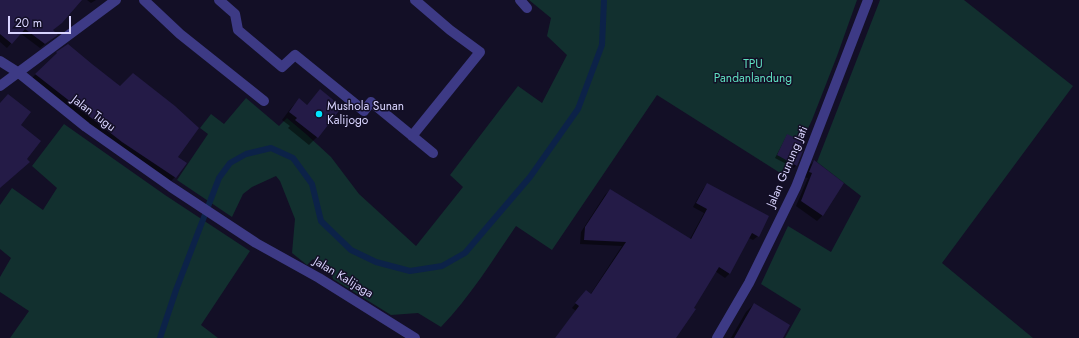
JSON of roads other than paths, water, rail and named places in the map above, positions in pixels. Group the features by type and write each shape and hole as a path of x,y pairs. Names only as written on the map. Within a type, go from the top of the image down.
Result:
{"street":[{"path":"0,86 116,0"},
{"path":"144,0 180,34 264,101"},
{"path":"219,0 235,14 238,30 282,67 295,55 364,111 371,102 433,153"},
{"path":"412,136 480,52 450,30 415,0"},
{"name":"Jalan Gunung Jati","path":"717,338 749,283 796,187 868,0"},
{"name":"Jalan Tugu","path":"0,61 19,73 86,127 171,187 256,243"},
{"name":"Jalan Kalijaga","path":"256,243 319,278 415,338"}],"waterway":[{"path":"160,338 176,290 219,178 230,163 246,154 271,148 293,158 312,184 321,221 351,250 376,262 410,271 442,266 465,253 530,177 578,109 602,45 604,0"}],"place":[{"name":"Mushola Sunan Kalijogo","path":"319,114"}],"park label":[{"name":"TPU Pandanlandung","path":"753,72"}]}
